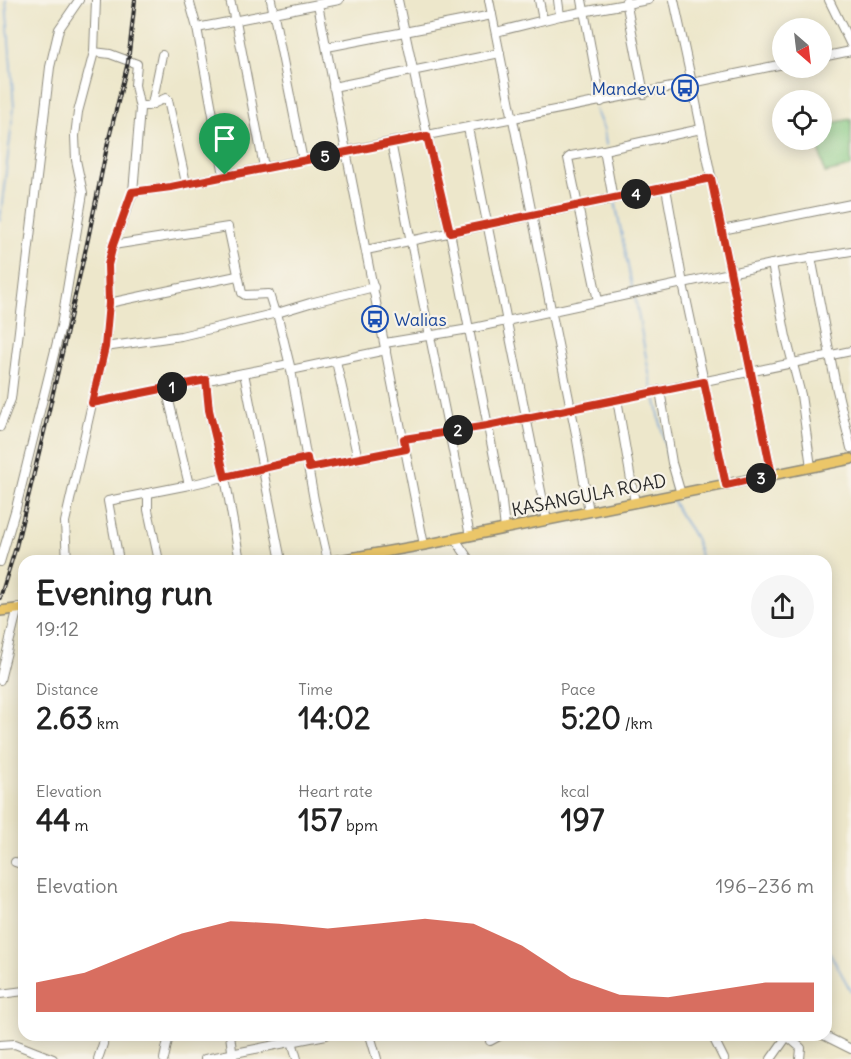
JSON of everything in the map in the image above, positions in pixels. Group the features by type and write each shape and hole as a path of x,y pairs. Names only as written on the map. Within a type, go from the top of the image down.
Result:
{"main road":[{"name":"KASANGULA ROAD","path":"367,555 851,459"},
{"path":"0,611 18,608"}],"street":[{"path":"0,427 11,399 50,67 59,29 79,0"},
{"path":"0,562 19,497 61,326 83,193 75,148 78,112 94,52 96,0"},
{"path":"189,0 197,28 225,175"},
{"path":"230,0 264,167"},
{"path":"271,0 303,161"},
{"path":"197,28 339,0"},
{"path":"398,0 450,232 506,529"},
{"path":"489,0 579,451 589,512"},
{"path":"539,0 543,20"},
{"path":"558,0 560,16"},
{"path":"582,0 601,102"},
{"path":"496,32 626,2 648,0"},
{"path":"674,0 772,475"},
{"path":"829,0 851,45"},
{"path":"626,2 644,94"},
{"path":"316,3 327,47 424,545"},
{"path":"327,47 492,15"},
{"path":"832,55 851,51"},
{"path":"67,555 65,522 105,347 109,303 108,265 132,192 140,106 135,85 137,64 110,54 94,52"},
{"path":"333,87 412,69 500,53"},
{"path":"152,104 162,55"},
{"path":"132,192 512,120 772,66"},
{"path":"140,106 166,98 170,103 186,183"},
{"path":"468,128 547,520"},
{"path":"598,301 568,158 701,129"},
{"path":"391,142 470,536"},
{"path":"604,150 613,199"},
{"path":"366,250 711,178"},
{"path":"666,188 683,284 726,485"},
{"path":"722,230 851,204"},
{"path":"113,245 228,227 237,276 243,294 269,294 276,313 290,367 327,555"},
{"path":"92,403 244,373 336,361 431,336 551,310 772,264 851,251"},
{"path":"811,257 851,448"},
{"path":"772,264 792,363 803,401 811,467"},
{"path":"109,303 237,276"},
{"path":"105,347 181,336 374,288"},
{"path":"404,439 487,426 851,351"},
{"path":"336,361 358,459"},
{"path":"244,373 280,555"},
{"path":"206,380 209,410 225,477 239,555"},
{"path":"166,388 189,485"},
{"path":"660,390 672,463 681,494"},
{"path":"618,399 635,503"},
{"path":"309,468 406,449"},
{"path":"118,555 108,501 307,458"},
{"path":"148,494 148,510 158,555"},
{"path":"455,539 466,555"},
{"path":"0,681 18,618"},
{"path":"0,994 18,992"},
{"path":"832,1040 851,1049"},
{"path":"98,1059 103,1041"},
{"path":"166,1059 168,1041"},
{"path":"231,1041 232,1057"},
{"path":"205,1059 232,1057 281,1041"},
{"path":"291,1041 297,1059"},
{"path":"372,1041 377,1059"},
{"path":"715,1041 723,1059"},
{"path":"771,1059 784,1041"},
{"path":"793,1041 801,1048 800,1059"},
{"path":"0,1045 15,1044 53,1059"}],"green space":[{"path":"851,119 851,167 825,173 819,150 832,150 832,123"}],"waterway":[{"path":"0,220 14,107 6,0"},
{"path":"595,109 604,130 606,145"},
{"path":"615,201 633,291"},
{"path":"635,297 652,389"},
{"path":"655,396 668,459"},
{"path":"669,466 673,490"},
{"path":"673,500 695,538 700,555"},
{"path":"832,957 851,991"}],"railway":[{"path":"0,598 16,547 45,428 108,142 128,62 135,0"}],"place":[{"name":"Mandevu","path":"685,88"},
{"name":"Walias","path":"375,319"}],"route":[{"path":"427,136 450,232 711,178 772,475 726,485 704,382 487,426 404,439 406,449 334,464 309,468 307,458 225,477 219,460 209,410 206,380 92,403 105,347 109,303 108,265 132,192 171,187 225,175 427,136"}]}
